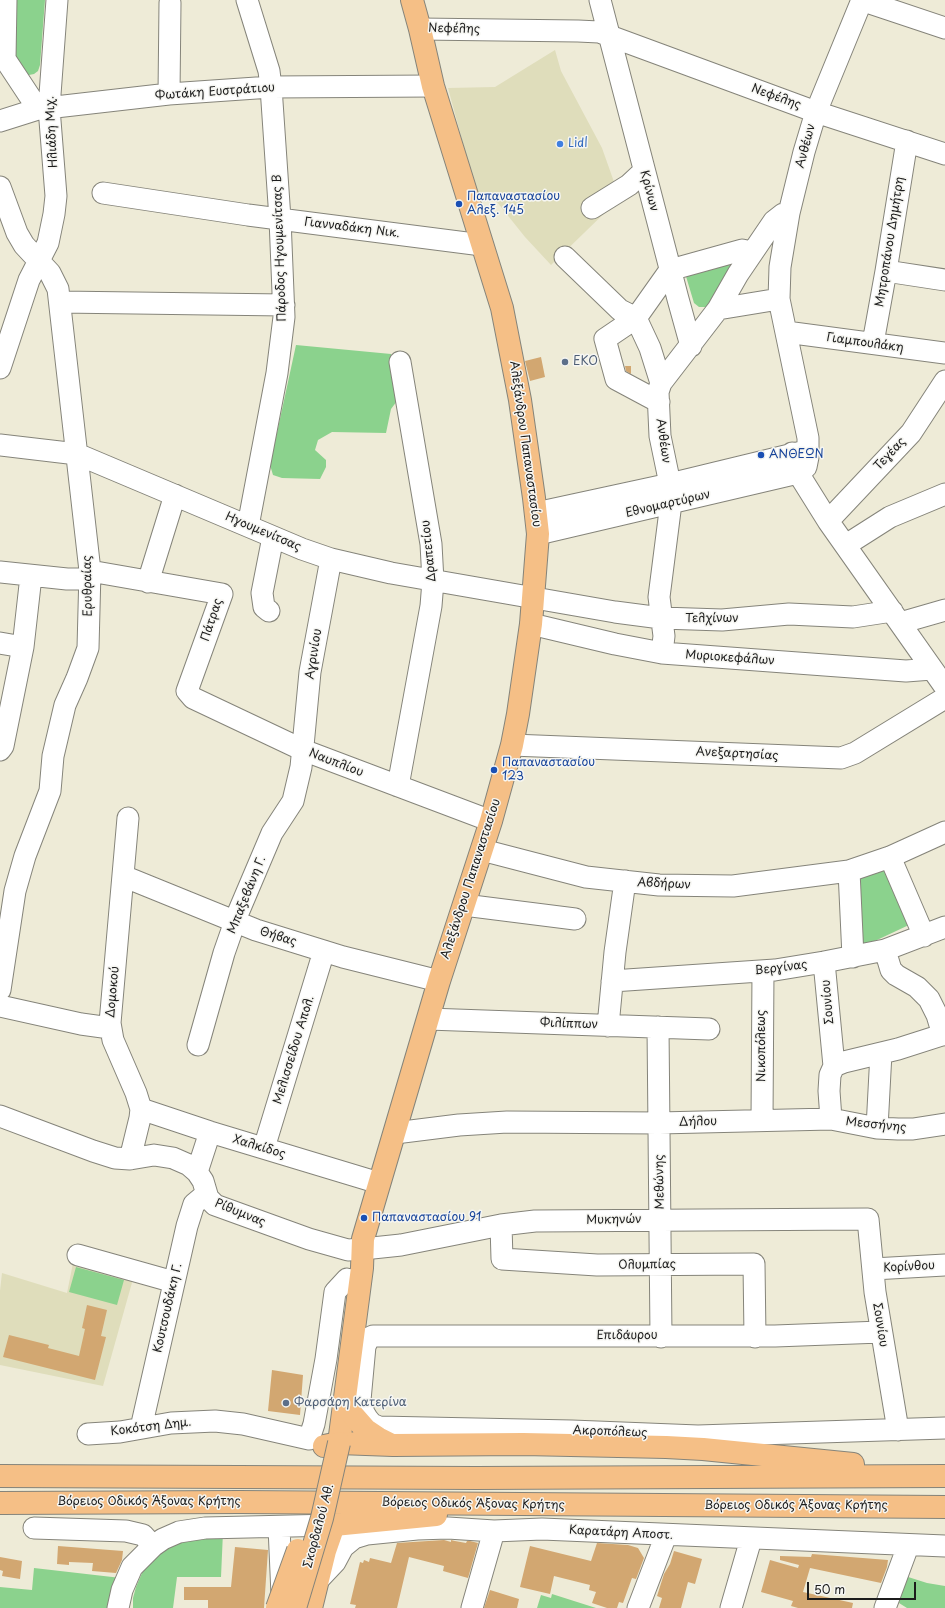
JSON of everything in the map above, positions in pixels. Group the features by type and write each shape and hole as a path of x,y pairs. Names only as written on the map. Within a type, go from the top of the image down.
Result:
{"main road":[{"name":"Αλεξάνδρου Παπαναστασίου","path":"324,1443 349,1318 360,1246 395,1133 439,981 491,821 512,745 531,624 533,598 537,523 510,343 502,308 433,86 412,0"},
{"name":"Αλεξάνδρου Παπαναστασίου","path":"324,1443 346,1400 349,1318 347,1279 348,1266 360,1246"},
{"path":"346,1400 352,1414 366,1430 393,1445"},
{"path":"324,1443 393,1445 523,1444 673,1447 858,1464 910,1470 944,1476"},
{"name":"Σκορδαλού Αθ.","path":"277,1608 288,1580 302,1536 317,1481 324,1443"},
{"name":"Σκορδαλού Αθ.","path":"295,1608 319,1529 324,1443"},
{"name":"Βόρειος Οδικός Άξονας Κρήτης","path":"3,1476 476,1478 944,1476"},
{"name":"Βόρειος Οδικός Άξονας Κρήτης","path":"3,1503 945,1507"},
{"path":"311,1608 325,1551 334,1525 377,1522 449,1513 474,1504"}],"street":[{"path":"6,0 3,60 43,108"},
{"name":"Ηλιάδη Μιχ.","path":"0,367 30,280 48,243 54,214 56,196 43,108 57,0"},
{"name":"Πάροδος Ηγουμενίτσας Β","path":"247,0 269,71 271,87 284,306 277,373 248,526"},
{"path":"600,0 608,35"},
{"path":"862,0 945,28"},
{"name":"Ανθέων","path":"800,462 807,432 779,299 780,267 789,213 816,112 862,0"},
{"path":"169,94 170,3"},
{"name":"Νεφέλης","path":"420,29 599,32 816,112 945,154"},
{"name":"Κρίνων","path":"608,35 691,346"},
{"name":"Φωτάκη Ευστράτιου","path":"0,122 43,108 169,94 271,87 433,86"},
{"name":"Μητροπάνου Δημήτρη","path":"872,344 886,271 907,141"},
{"path":"592,208 629,186 644,171"},
{"name":"Ερυθραίας","path":"0,187 17,233 55,280 60,302 90,575 88,648 65,705 52,756 50,791 25,856 8,890 0,990"},
{"name":"Γιανναδάκη Νικ.","path":"103,194 482,245"},
{"path":"660,392 718,309 752,252 774,221 783,214 789,213"},
{"path":"660,392 616,379 605,339 636,318 670,270 742,250 752,252"},
{"path":"565,257 620,310 636,318 650,348 660,392"},
{"path":"886,271 945,280"},
{"path":"718,309 779,299"},
{"path":"60,302 284,306"},
{"name":"Γιαμπουλάκη","path":"786,332 945,353"},
{"name":"Δραπετίου","path":"398,786 431,606 433,581 431,544 400,362"},
{"name":"Τεγέας","path":"828,521 911,433 945,381"},
{"name":"Ανθέων","path":"660,392 660,436 671,494 660,588 659,607 664,636 662,653"},
{"name":"Ηγουμενίτσας","path":"0,445 77,454 273,537 330,559 373,570 533,598"},
{"path":"800,462 828,521 945,687"},
{"name":"Εθνομαρτύρων","path":"537,523 671,494 800,462"},
{"path":"846,545 890,518 945,494"},
{"path":"148,582 175,495"},
{"path":"269,611 264,607 262,593 273,537"},
{"name":"Αγρινίου","path":"303,750 309,679 330,559"},
{"name":"Πάτρας","path":"0,572 31,576 90,575 148,582 222,594 187,691"},
{"path":"0,750 3,746 23,647 31,576"},
{"name":"Τελχίνων","path":"533,598 615,612 662,618 722,620 789,614 853,617 896,617 945,610"},
{"name":"Μυριοκεφάλων","path":"531,624 622,646 662,653 906,671 932,668"},
{"path":"0,643 23,647"},
{"name":"Ναυπλίου","path":"187,691 193,698 303,750 491,821"},
{"name":"Ανεξαρτησίας","path":"512,745 841,758 855,753 945,698"},
{"name":"Μπαξεβάνη Γ.","path":"198,1044 235,922 272,833 293,801 303,750"},
{"name":"Δομοκού","path":"128,818 110,1028 113,1040 136,1093 141,1109 130,1159"},
{"path":"924,936 890,857 945,832"},
{"name":"Αβδήρων","path":"482,850 586,877 659,885 733,886 848,872 890,857"},
{"path":"848,872 853,957"},
{"name":"Θήβας","path":"124,876 256,930 324,951 439,981"},
{"path":"608,1026 612,981 625,881"},
{"path":"464,905 575,919"},
{"name":"Βεργίνας","path":"612,981 763,971 824,962 885,950 945,927"},
{"path":"831,1119 829,1092 830,1075 834,1066 944,1035 937,1015 929,999 917,987 896,975 891,970 885,950"},
{"name":"Μελισσείδου Απολ.","path":"264,1148 324,951"},
{"name":"Σουνίου","path":"824,962 834,1066"},
{"name":"Νικοπόλεως","path":"762,1120 763,971"},
{"path":"0,1006 73,1022 110,1028"},
{"name":"Φιλίππων","path":"428,1019 709,1029"},
{"name":"Μεθώνης","path":"658,1027 661,1336"},
{"path":"877,1128 880,1053"},
{"name":"Χαλκίδος","path":"141,1109 210,1132 379,1183"},
{"path":"0,1116 115,1158 130,1159 154,1155 164,1156 189,1165 197,1172 210,1132"},
{"name":"Δήλου","path":"395,1133 482,1123 831,1119"},
{"name":"Μεσσήνης","path":"831,1119 877,1128 913,1129 945,1124"},
{"name":"Ρίθυμνας","path":"197,1172 203,1181 206,1194 212,1203 326,1245 342,1249 360,1246"},
{"name":"Κουτσουδάκη Γ.","path":"141,1428 193,1206 206,1194"},
{"name":"Σουνίου","path":"868,1219 881,1332 898,1430"},
{"name":"Μυκηνών","path":"360,1246 401,1245 501,1225 549,1221 868,1219"},
{"name":"Ολυμπίας","path":"501,1225 502,1259 597,1265 754,1264 755,1337"},
{"path":"78,1255 174,1282"},
{"name":"Κορίνθου","path":"873,1269 945,1265"},
{"name":"Αλεξάνδρου Παπαναστασίου","path":"324,1443 314,1424 326,1359 335,1292 347,1279"},
{"name":"Επιδάυρου","path":"373,1336 755,1337 881,1332"},
{"name":"Ακροπόλεως","path":"373,1336 369,1338 365,1346 360,1400 366,1418 372,1424 379,1427 572,1431 698,1436 945,1428"},
{"name":"Κοκότση Δημ.","path":"88,1434 120,1432 179,1423 229,1422 324,1443"},
{"path":"118,1608 122,1590 128,1575 139,1558 153,1546 170,1536 191,1529 334,1525"},
{"path":"279,1527 282,1608"},
{"path":"34,1528 126,1530 143,1535 153,1546"},
{"name":"Καρατάρη Αποστ.","path":"318,1580 335,1562 346,1544 363,1534 417,1529 448,1528 494,1531 542,1529 908,1546 945,1546"},
{"path":"472,1608 494,1531"},
{"path":"638,1608 666,1534"},
{"path":"733,1608 751,1539"},
{"path":"885,1608 908,1546"}],"shaded area":[{"path":"555,50 561,71 602,148 619,196 617,201 551,265 525,237 489,192 477,195 448,88 495,87"},
{"path":"73,1263 133,1279 103,1386 0,1365 0,1291 2,1273 67,1293"}],"green space":[{"path":"16,0 45,0 40,65 38,71 34,74 29,75 23,73 14,57"},
{"path":"738,257 710,307 699,307 694,303 685,273"},
{"path":"296,345 391,354 397,401 391,409 386,433 332,432 318,440 315,450 326,460 326,467 320,479 282,478 273,475 270,465"},
{"path":"885,861 911,924 860,948 856,876"},
{"path":"76,1267 124,1280 117,1305 69,1292"},
{"path":"223,1532 221,1577 177,1577 173,1608 133,1608 133,1598 136,1587 142,1573 151,1560 180,1538"},
{"path":"34,1568 121,1578 114,1608 0,1608 0,1587 32,1590"},
{"path":"905,1576 927,1583 945,1586 945,1608 907,1608 899,1603"},
{"path":"552,1594 596,1608 537,1608 541,1595 551,1598"}],"building":[{"path":"541,357 545,377 530,381 525,361"},
{"path":"625,366 631,366 631,374 626,371"},
{"path":"87,1305 107,1310 101,1336 106,1337 95,1380 3,1357 9,1335 49,1345 48,1348 79,1356 85,1329 82,1328"},
{"path":"272,1370 303,1375 300,1415 268,1411"},
{"path":"444,1540 451,1542 451,1540 466,1543 467,1541 470,1541 478,1543 468,1578 443,1571 444,1566 409,1557 397,1608 355,1608 356,1605 350,1604 360,1562 363,1563 364,1560 369,1562 370,1558 391,1563 397,1543"},
{"path":"597,1543 628,1545 638,1548 644,1558 636,1579 632,1578 623,1603 619,1602 617,1608 607,1608 592,1603 596,1592 589,1590 590,1585 554,1576 550,1594 520,1587 530,1546 591,1561"},
{"path":"58,1546 123,1551 122,1560 116,1573 92,1571 93,1563 69,1562 69,1565 57,1564"},
{"path":"235,1547 268,1550 264,1608 208,1608 208,1600 184,1600 184,1587 231,1587"},
{"path":"674,1551 702,1559 695,1584 688,1582 681,1608 659,1608 662,1598 657,1596 664,1574 670,1564"},
{"path":"812,1554 888,1560 881,1583 810,1568 803,1592 853,1603 852,1608 798,1608 791,1606 793,1601 761,1592 770,1560 798,1568 799,1565 780,1560 780,1556 811,1557"},
{"path":"0,1557 22,1561 20,1579 2,1576 3,1571 0,1570"},
{"path":"490,1590 519,1599 517,1608 484,1608"}],"place":[{"name":"Lidl","path":"560,144"},
{"name":"Παπαναστασίου Αλεξ. 145","path":"459,204"},
{"name":"EKO","path":"565,362"},
{"name":"ΑΝΘΕΩΝ","path":"761,455"},
{"name":"Παπαναστασίου 123","path":"494,770"},
{"name":"Παπαναστασίου 91","path":"364,1218"},
{"name":"Φαρσάρη Κατερίνα","path":"286,1403"}]}
